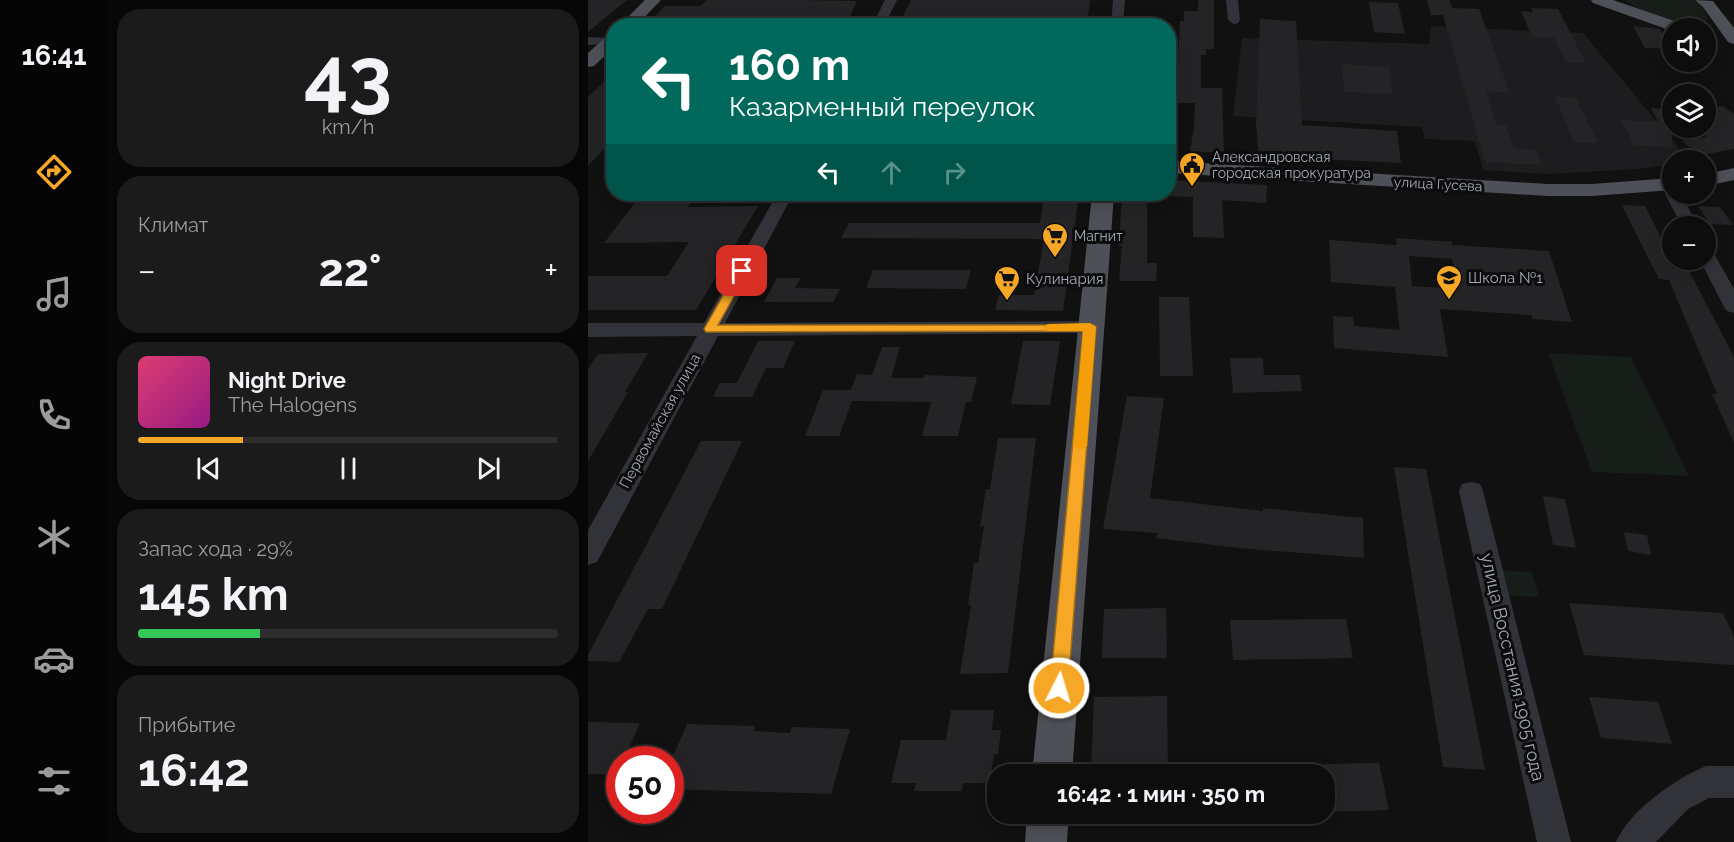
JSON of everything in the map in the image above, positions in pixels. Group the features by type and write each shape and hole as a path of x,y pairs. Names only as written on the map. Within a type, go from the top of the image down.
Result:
{"main road":[{"path":"635,18 654,0"},
{"path":"1598,0 1619,3 1662,20"},
{"path":"1707,1 1712,18"},
{"path":"1716,30 1734,39"},
{"path":"1716,31 1734,52"},
{"path":"588,63 606,45"},
{"name":"улица Гусева","path":"1176,167 1548,190 1662,189"},
{"path":"1716,178 1734,174"},
{"path":"1053,764 1102,201"},
{"path":"1046,842 1047,824"}],"street":[{"path":"882,18 891,0"},
{"path":"1118,18 1119,0"},
{"path":"1232,0 1234,20"},
{"path":"588,41 606,40"},
{"name":"Первомайская улица","path":"588,554 781,201"},
{"path":"1714,270 1734,307"},
{"path":"588,330 1090,327"},
{"name":"улица Восстания 1905 года","path":"1471,491 1554,842"},
{"path":"1633,842 1677,798 1706,782 1734,782"}],"shaded area":[{"path":"1626,0 1694,0 1700,4 1707,18 1663,18 1632,5"},
{"path":"1431,26 1583,33 1662,128 1662,138 1671,138 1681,150 1662,150 1662,166 1639,169 1546,174 1483,170 1475,141 1425,139 1422,127 1233,116 1242,38 1429,44"},
{"path":"1548,353 1631,357 1689,476 1592,472"},
{"path":"1497,570 1532,572 1539,597 1503,595"}],"building":[{"path":"588,0 627,0 588,32"},
{"path":"707,0 857,1 850,18 654,18 665,6 701,6"},
{"path":"911,0 1090,0 1088,18 902,18"},
{"path":"1198,0 1214,0 1214,49 1206,49 1206,55 1201,55 1201,88 1222,88 1224,153 1190,151 1195,103 1176,103 1180,21 1184,21 1184,11 1198,11"},
{"path":"1427,0 1449,0 1452,8 1479,9 1510,93 1486,91 1496,125 1506,125 1514,148 1536,150 1542,165 1485,162 1443,15 1431,15"},
{"path":"1369,2 1398,3 1405,34 1374,32"},
{"path":"1531,8 1558,9 1586,63 1566,62 1554,38 1532,37 1521,11 1533,12"},
{"path":"1260,19 1296,21 1302,125 1397,131 1401,163 1259,156 1256,126"},
{"path":"1633,26 1660,29 1662,32 1662,49 1645,48"},
{"path":"1342,64 1389,67 1393,94 1344,92"},
{"path":"606,80 606,147 588,166 588,97"},
{"path":"1555,97 1576,98 1598,143 1574,142"},
{"path":"1722,106 1734,114 1734,149 1716,152 1716,150 1694,150 1681,141 1716,138 1716,107"},
{"path":"1651,108 1662,109 1662,138 1672,138 1672,148 1634,145 1621,120 1658,122"},
{"path":"1176,180 1267,185 1266,203 1222,200 1224,238 1193,237 1193,197 1176,196"},
{"path":"637,201 692,201 688,207 758,206 696,310 588,310 588,276 667,276 689,242 604,243"},
{"path":"1050,201 1078,201 1063,311 995,310 999,295 1034,295 1044,239 841,238 849,223 1040,223 1043,203 1050,203"},
{"path":"1122,201 1147,201 1147,263 1157,263 1156,281 1119,281 1122,246 1119,246"},
{"path":"1622,205 1645,206 1662,238 1662,270 1689,270 1734,357 1734,442 1712,394 1717,394 1669,280 1659,279"},
{"path":"1698,206 1720,207 1733,225 1716,224 1716,216 1705,216"},
{"name":"Школа №1","path":"1396,238 1452,242 1452,245 1549,251 1572,322 1533,319 1531,315 1440,309 1448,357 1334,348 1333,316 1353,317 1354,326 1400,330 1395,287 1331,282 1329,240 1397,245","holes":["1409,256 1452,259 1459,289 1412,286"]},
{"path":"873,270 971,270 966,289 866,288"},
{"path":"777,278 801,278 795,288 840,289 833,302 764,302"},
{"path":"1159,297 1189,297 1193,376 1160,376"},
{"path":"758,341 795,341 783,368 766,368 752,397 713,397 720,383 737,383"},
{"path":"1023,341 1060,341 1050,405 1011,404"},
{"path":"882,347 900,347 891,378 924,378 925,375 977,377 971,402 966,402 958,436 922,436 931,402 852,401 839,436 805,436 823,390 851,390 857,374 872,375"},
{"path":"648,353 588,461 588,369 598,354"},
{"path":"1230,358 1263,358 1264,375 1300,375 1302,391 1233,393"},
{"path":"1127,396 1164,398 1150,498 1263,511 1263,508 1363,518 1364,558 1239,548 1156,538 1157,533 1103,529"},
{"path":"998,438 1036,438 1008,673 960,674 971,605 968,605 974,563 978,563 984,526 980,526 986,489 990,489"},
{"path":"701,441 742,441 662,609 648,609 619,662 588,661 588,655"},
{"path":"1394,467 1426,469 1485,770 1443,767"},
{"path":"1543,496 1565,499 1576,548 1553,545"},
{"path":"1624,532 1647,535 1651,555 1628,551"},
{"path":"1569,603 1723,613 1734,637 1734,665 1584,655"},
{"path":"1166,608 1167,658 1102,658 1104,609"},
{"path":"1346,619 1353,658 1233,660 1230,620"},
{"path":"1167,696 1168,764 1091,764 1094,697"},
{"path":"1589,697 1658,702 1672,744 1601,738"},
{"path":"951,710 994,710 992,730 1001,730 998,754 994,754 993,764 987,764 987,783 963,783 962,791 914,791 916,783 891,783 901,740 946,740"},
{"path":"588,722 640,723 630,746 606,746 606,774 588,774"},
{"path":"687,724 755,726 754,731 790,733 792,727 850,729 831,794 684,789 684,746 677,746"},
{"path":"1379,763 1389,810 1335,812 1335,764 1324,764"}],"slow traffic":[{"path":"1048,328 1090,327 1080,446"}],"place":[{"name":"Александровская городская прокуратура","path":"1192,188"},
{"name":"Магнит","path":"1055,259"},
{"name":"Школа №1","path":"1449,301"},
{"name":"Кулинария","path":"1007,302"}],"route":[{"path":"742,271 710,329 1090,327 1059,688"}]}
